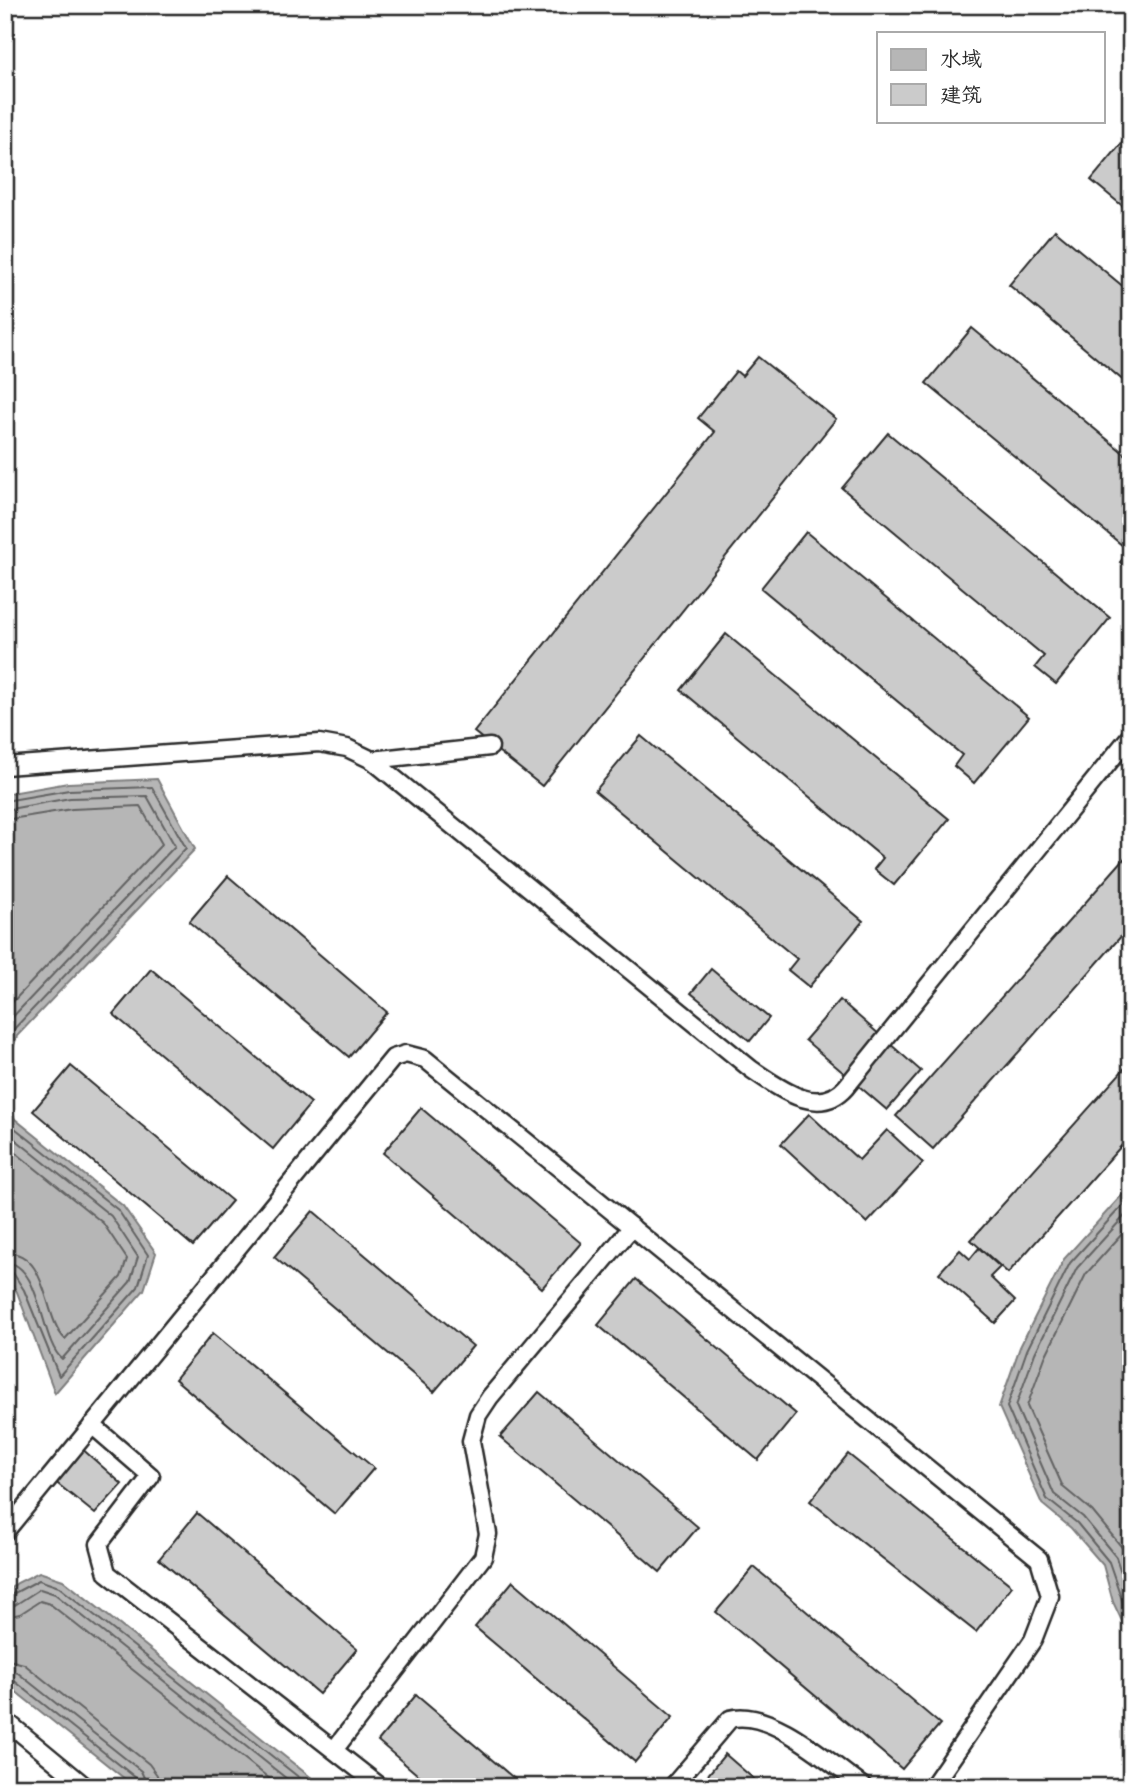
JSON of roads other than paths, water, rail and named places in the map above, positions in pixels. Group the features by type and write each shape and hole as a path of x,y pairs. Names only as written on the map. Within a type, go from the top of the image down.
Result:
{"lane":[{"path":"5,766 319,743 347,748 372,760 751,1069 792,1095 815,1101 832,1099 846,1087 1131,735"},
{"path":"372,760 490,747"},
{"path":"5,1532 393,1058 406,1054 425,1059 1039,1559 1051,1597 1033,1640 932,1787"},
{"path":"334,1750 483,1557 488,1534 471,1441 478,1415 490,1397 632,1227"},
{"path":"92,1425 150,1476 99,1544 107,1573 381,1787"},
{"path":"672,1787 730,1719 741,1716 774,1724 864,1787"},
{"path":"5,1720 86,1787"}],"water":[{"path":"157,779 195,849 17,1036 5,1073 5,794 68,783"},
{"path":"5,1101 15,1119 123,1206 156,1253 144,1290 55,1393 17,1292 5,1274"},
{"path":"1131,1185 1131,1640 1113,1602 1103,1565 1071,1528 1042,1504 999,1407 1020,1347 1064,1259"},
{"path":"39,1572 63,1580 323,1787 135,1787 5,1683 5,1593 17,1583"}]}
